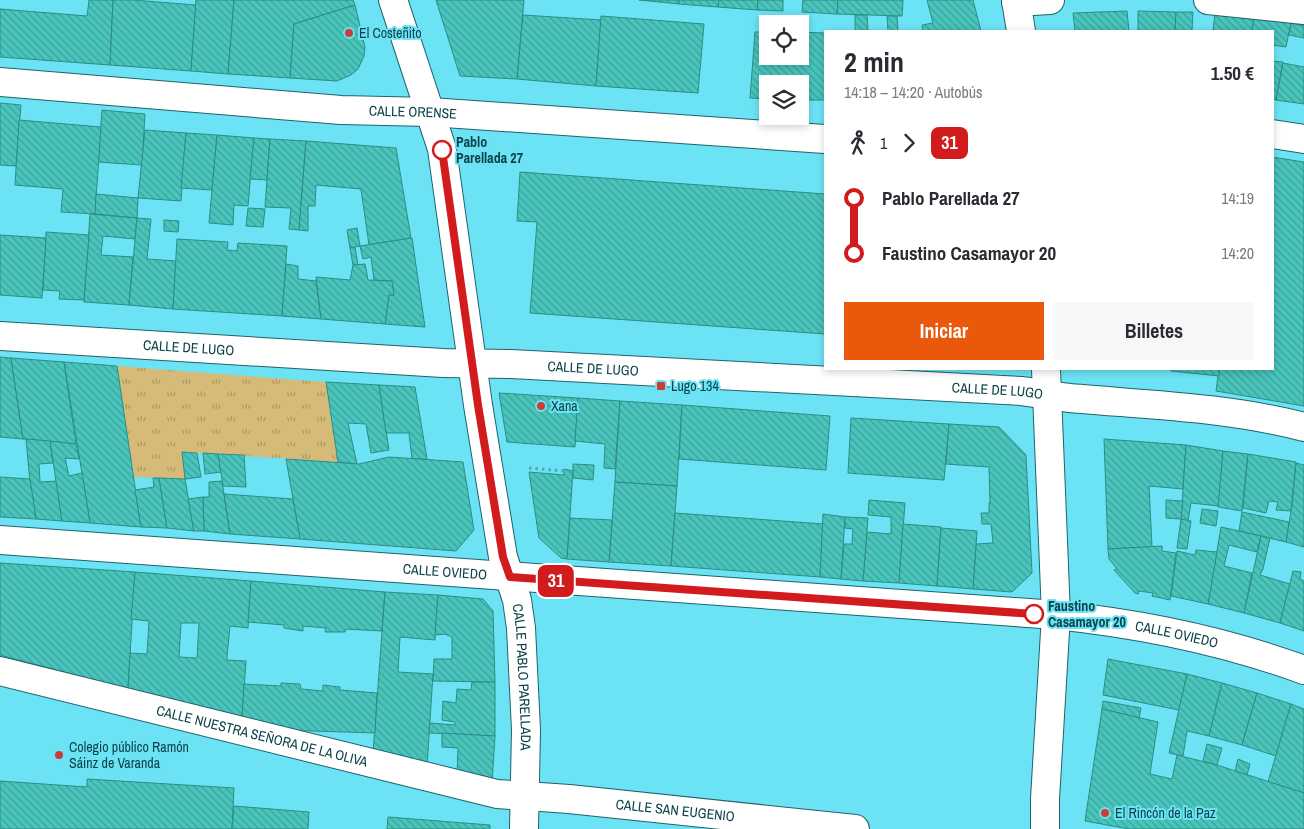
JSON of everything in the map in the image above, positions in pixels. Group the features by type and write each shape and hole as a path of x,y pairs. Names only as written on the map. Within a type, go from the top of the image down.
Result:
{"street":[{"name":"CALLE PABLO PARELLADA","path":"393,0 442,150 472,364 503,557 517,600 521,628 526,730 524,829"},
{"path":"1021,30 1016,1 1050,0"},
{"path":"1208,0 1304,10"},
{"name":"CALLE ORENSE","path":"0,82 341,110 430,112 824,139"},
{"path":"1274,134 1304,139"},
{"name":"CALLE DE LUGO","path":"0,336 472,364 1046,381 1067,398 1145,403 1226,412 1304,427"},
{"path":"1046,381 1056,615 1045,799 1046,829"},
{"name":"CALLE OVIEDO","path":"0,540 1056,615 1128,624 1184,634 1234,647 1304,670"},
{"name":"CALLE NUESTRA SEÑORA DE LA OLIVA","path":"0,671 487,792 526,797"},
{"name":"CALLE SAN EUGENIO","path":"526,797 569,799 855,829"}],"path":[{"path":"529,468 563,470"}],"green space":[{"path":"117,366 326,382 338,462 183,452 185,479 133,477"}],"building":[{"path":"89,0 113,0 110,65 0,57 0,9 87,16"},
{"path":"113,0 196,5 191,71 110,65"},
{"path":"196,0 234,0 228,74 191,71"},
{"path":"234,0 353,0 355,5 294,24 290,78 228,74"},
{"path":"436,0 524,0 517,79 460,76"},
{"path":"639,0 679,0 679,4"},
{"path":"679,0 719,0 718,7 679,4"},
{"path":"719,0 758,0 757,10 718,7"},
{"path":"758,0 783,0 783,11 757,10"},
{"path":"803,0 838,0 837,14 802,12"},
{"path":"838,0 903,0 902,16 837,14"},
{"path":"927,0 973,0 981,30 923,30 922,25 933,23"},
{"path":"355,5 365,47 364,56 358,69 351,75 337,81 290,78 294,24"},
{"path":"1127,11 1129,30 1075,30 1073,13"},
{"path":"1138,11 1176,12 1175,30 1138,30"},
{"path":"1176,12 1193,12 1192,30 1175,30"},
{"path":"1215,13 1254,18 1252,30 1213,30"},
{"path":"523,15 601,20 596,86 517,79"},
{"path":"855,15 867,15 868,30 855,30"},
{"path":"601,16 704,24 698,93 596,86"},
{"path":"887,16 897,16 898,30 888,30"},
{"path":"1254,18 1291,23 1286,47 1274,45 1274,30 1252,30"},
{"path":"1291,23 1304,26 1304,38 1289,35"},
{"path":"755,32 759,32 759,65 809,65 809,32 824,33 824,100 809,100 809,75 759,75 759,98 750,98"},
{"path":"1274,61 1283,62 1276,100 1274,100"},
{"path":"1283,63 1304,67 1304,104 1276,100"},
{"path":"0,103 21,105 16,166 0,165"},
{"path":"102,110 145,114 142,165 98,162"},
{"path":"19,120 101,127 95,214 61,212 63,189 15,185"},
{"path":"145,130 186,133 181,201 138,198"},
{"path":"186,133 217,135 212,190 181,188"},
{"path":"217,135 254,138 248,206 234,205 233,225 209,223"},
{"path":"254,138 270,139 267,180 250,179"},
{"path":"270,139 306,141 299,230 289,229 291,208 265,207"},
{"path":"306,141 396,148 411,238 369,245 361,189 316,185 315,206 308,206 308,231 299,230"},
{"path":"1274,157 1304,162 1304,406 1216,391 1219,370 1274,370"},
{"path":"520,172 824,194 824,334 530,313 537,222 517,221"},
{"path":"96,194 138,198 137,218 95,214"},
{"path":"248,208 265,209 263,227 246,226"},
{"path":"90,214 137,218 135,239 103,236 101,255 133,257 129,305 84,302"},
{"path":"137,218 151,219 147,259 176,261 173,309 129,305"},
{"path":"164,220 179,221 178,232 164,231"},
{"path":"357,228 360,246 350,248 347,230"},
{"path":"46,232 89,235 84,300 59,299 60,291 43,290"},
{"path":"0,235 46,238 42,298 0,295"},
{"path":"412,238 425,327 385,324 389,295 394,295 392,281 374,280 371,257 363,259 360,246"},
{"path":"177,239 228,242 227,250 237,251 238,243 287,246 282,316 173,309"},
{"path":"355,247 358,265 353,265 350,248"},
{"path":"286,264 298,266 298,279 316,281 321,319 282,316"},
{"path":"365,264 368,280 392,281 394,295 389,295 385,324 321,319 316,277 350,280 353,265"},
{"path":"0,357 11,358 23,439 0,437"},
{"path":"11,358 64,362 76,444 23,439"},
{"path":"64,362 117,366 141,527 90,523"},
{"path":"1219,370 1219,376 1171,371"},
{"path":"326,382 379,385 389,450 371,453 366,424 348,423 357,464 338,462"},
{"path":"379,385 415,387 427,459 412,459 409,433 386,433"},
{"path":"499,393 578,398 575,447 507,442"},
{"path":"578,398 620,401 615,469 604,468 605,444 575,441"},
{"path":"620,401 682,405 677,486 615,482"},
{"path":"682,405 830,416 826,470 679,459"},
{"path":"851,418 949,424 944,480 848,473"},
{"path":"949,424 999,427 1026,455 1032,573 1012,592 973,589 976,544 993,543 991,524 982,524 981,513 989,513 989,467 946,464"},
{"path":"26,439 50,441 53,463 39,464 40,482 57,481 62,521 36,519"},
{"path":"1104,439 1186,445 1183,489 1149,486 1152,547 1108,549"},
{"path":"50,441 76,444 79,459 65,458 69,476 82,473 90,523 62,521"},
{"path":"1186,445 1223,451 1219,506 1191,503 1188,521 1181,519"},
{"path":"1223,451 1248,454 1242,511 1218,507"},
{"path":"182,452 197,453 201,477 185,479"},
{"path":"203,453 218,454 221,472 205,474"},
{"path":"218,454 244,455 246,487 223,486"},
{"path":"1248,454 1296,462 1291,511 1276,510 1278,502 1269,501 1266,513 1243,508"},
{"path":"389,457 463,462 474,530 456,551 300,539 286,459 359,464"},
{"path":"1296,463 1304,465 1304,547 1286,542"},
{"path":"573,464 594,465 593,480 573,478"},
{"path":"564,469 573,471 567,559 561,558 539,538 529,472 564,475"},
{"path":"0,477 30,479 36,519 0,517"},
{"path":"153,478 159,478 167,528 141,527 135,490 154,487"},
{"path":"159,478 185,479 194,531 167,528"},
{"path":"222,481 230,534 204,531 203,497 209,497 209,482"},
{"path":"615,482 677,486 671,566 609,562"},
{"path":"224,494 293,499 300,539 230,534"},
{"path":"203,497 204,531 194,531 188,499"},
{"path":"869,500 905,503 899,583 863,581 867,532 891,534 891,517 868,515"},
{"path":"1166,500 1183,501 1181,519 1166,518"},
{"path":"1202,509 1218,511 1216,526 1200,523"},
{"path":"1242,512 1289,522 1286,542 1239,531"},
{"path":"675,513 823,524 820,577 671,566"},
{"path":"823,514 845,517 841,579 820,577"},
{"path":"845,517 868,518 863,581 841,579 844,544 852,544 853,529 845,528"},
{"path":"570,518 612,520 609,562 567,559"},
{"path":"1181,519 1191,521 1187,549 1177,548"},
{"path":"903,524 941,527 937,586 899,583"},
{"path":"1221,527 1261,536 1257,552 1229,545 1224,566 1252,573 1244,613 1208,604"},
{"path":"941,528 977,531 973,589 937,586"},
{"path":"1261,536 1270,538 1260,575 1290,584 1280,623 1244,613"},
{"path":"1162,546 1162,551 1176,553 1170,600 1152,596 1153,593 1139,591 1138,594 1135,593 1114,570 1117,569 1109,559 1108,549"},
{"path":"1196,550 1217,552 1208,604 1171,596 1177,551 1195,555"},
{"path":"0,563 135,572 128,689 0,655"},
{"path":"1293,571 1301,572 1300,579 1304,581 1304,631 1280,623"},
{"path":"135,572 251,581 248,628 230,626 227,657 227,660 246,661 242,719 128,689 130,653 147,654 149,621 131,619","holes":["181,623 199,623 197,658 179,657"]},
{"path":"251,581 385,592 382,631 346,629 345,632 325,632 326,628 303,626 303,631 284,628 284,625 248,622"},
{"path":"385,592 438,595 435,640 400,637 398,672 433,674 427,767 373,753"},
{"path":"438,595 483,599 493,611 495,682 433,681 434,659 452,659 452,637 445,634 435,635"},
{"path":"1108,659 1187,674 1179,710 1103,695"},
{"path":"1187,674 1222,683 1209,736 1187,731 1183,756 1169,753"},
{"path":"472,682 495,682 495,736 429,733 430,723 455,725 455,722 442,720 443,701 456,703 457,689 471,690"},
{"path":"281,683 300,684 301,689 323,691 323,685 340,687 340,690 377,693 375,733 283,730 242,719 244,684 281,686"},
{"path":"1222,683 1257,693 1242,745 1209,736"},
{"path":"1257,693 1291,704 1276,756 1242,745"},
{"path":"1103,701 1141,708 1139,718 1102,709"},
{"path":"1291,704 1304,709 1304,793 1268,782"},
{"path":"1102,709 1158,722 1150,774 1172,779 1177,755 1217,765 1304,793 1304,829 1129,829 1085,821"},
{"path":"442,733 495,736 492,783 457,775 458,748 442,747"},
{"path":"1207,744 1222,748 1217,765 1203,761"},
{"path":"1238,759 1250,764 1247,775 1235,771"},
{"name":"Colegio público Ramón Sáinz de Varanda","path":"87,779 234,788 232,829 0,829 0,781 87,787"},
{"path":"234,806 309,812 308,829 232,829"},
{"path":"388,817 490,825 490,829 387,829"}],"bus line":[{"name":"31","path":"442,150 478,405 503,557 510,577 1034,614"}],"place":[{"name":"El Costeñito","path":"349,33"},
{"name":"Pablo Parellada 27","path":"442,150"},
{"name":"Lugo 134","path":"661,386"},
{"name":"Xana","path":"541,406"},
{"name":"Faustino Casamayor 20","path":"1034,614"},
{"name":"Colegio público Ramón Sáinz de Varanda","path":"59,755"},
{"name":"El Rincón de la Paz","path":"1105,813"}]}
